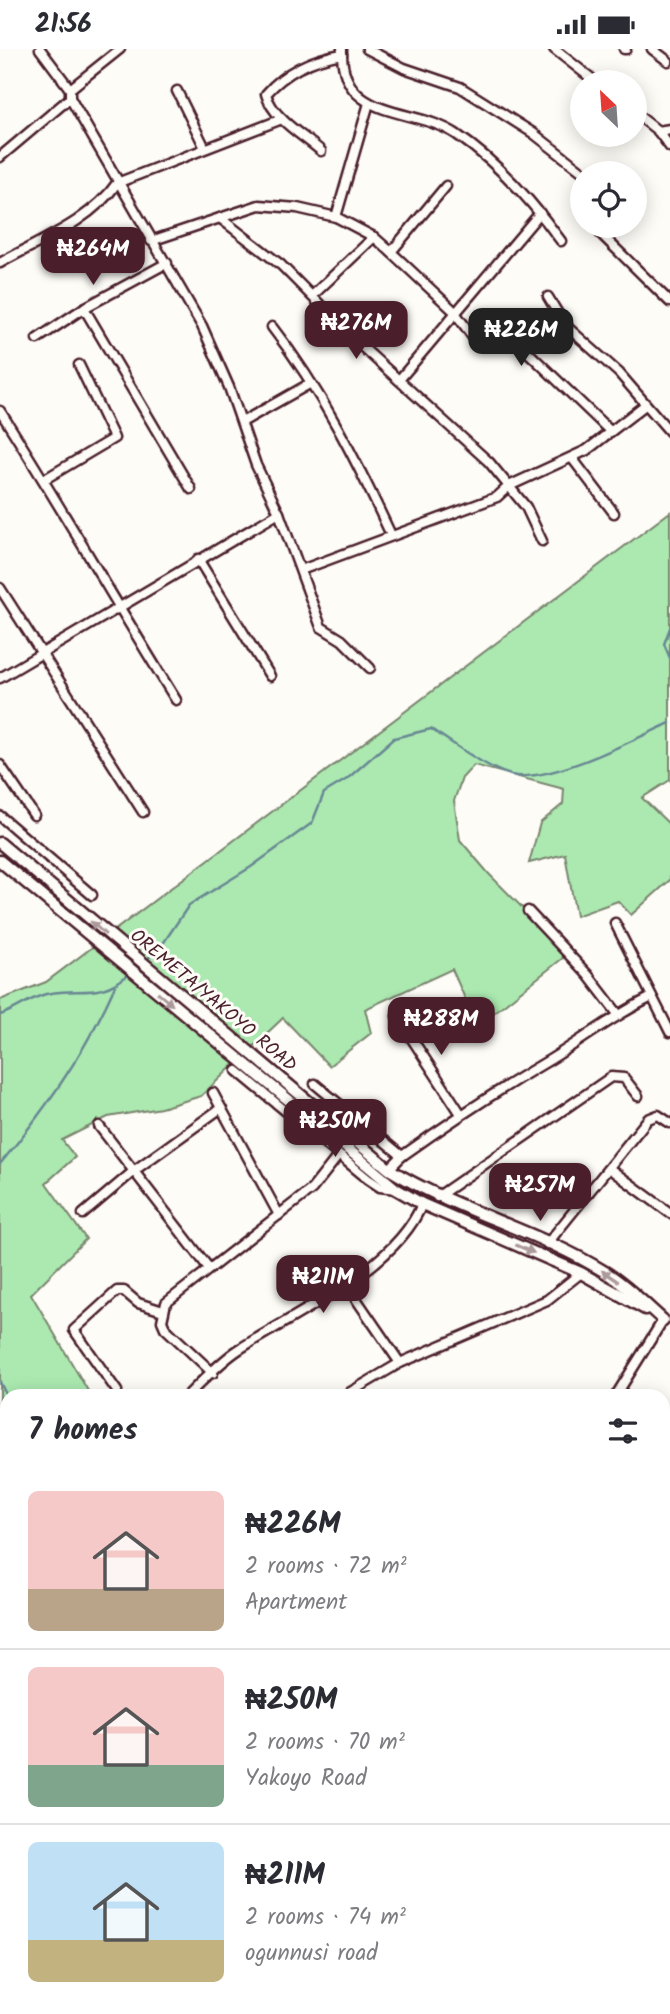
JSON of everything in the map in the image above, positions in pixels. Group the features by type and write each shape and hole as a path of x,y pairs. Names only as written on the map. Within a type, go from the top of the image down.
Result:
{"main road":[{"name":"OREMETA/YAKOYO ROAD","path":"0,843 388,1169 437,1197 492,1217 605,1272 667,1321"},
{"path":"0,860 396,1189 422,1204 581,1273 667,1321"}],"street":[{"path":"40,49 70,94 117,183 167,263 202,326 242,422 256,465 279,513 321,627 342,640 370,668"},
{"path":"0,157 120,49"},
{"path":"367,49 404,68 460,87 533,133 570,162"},
{"path":"554,49 581,70"},
{"path":"652,49 667,61"},
{"path":"321,151 282,119 269,103 267,94 279,79 317,59 342,51 349,83 369,103 454,133 496,166 540,213 561,241"},
{"path":"177,91 205,148"},
{"path":"336,216 369,103"},
{"path":"0,263 81,217 117,183 282,119"},
{"path":"648,123 670,147"},
{"path":"658,131 670,129"},
{"path":"391,252 446,186"},
{"path":"151,240 259,205 297,208 336,216 374,237 391,252 454,311 477,343 508,333 610,431"},
{"path":"399,380 454,311 480,286 540,213"},
{"path":"220,218 281,265 399,380 458,432 526,506 542,541"},
{"path":"312,296 374,237"},
{"path":"605,238 670,302"},
{"path":"37,339 84,308 167,263"},
{"path":"548,297 565,325 619,373 670,432"},
{"path":"84,308 191,489"},
{"path":"272,327 311,383 358,464 391,535"},
{"path":"45,479 114,438 79,365"},
{"path":"242,422 311,383"},
{"path":"301,570 497,497 509,486 572,459 645,405"},
{"path":"1,416 45,479 118,608 176,700"},
{"path":"572,459 614,513"},
{"path":"0,678 198,558 279,513"},
{"path":"198,558 270,676"},
{"path":"0,588 143,812"},
{"path":"0,765 34,815"},
{"path":"0,816 92,895"},
{"path":"528,911 588,975 618,1014"},
{"path":"615,923 670,1032"},
{"path":"388,1169 461,1114 618,1014 652,997"},
{"path":"397,1016 461,1114"},
{"path":"237,1071 338,1156 380,1187 396,1189"},
{"path":"437,1197 611,1077 624,1079 638,1096"},
{"path":"315,1084 402,1156"},
{"path":"213,1093 279,1215"},
{"path":"83,1214 135,1170 221,1108"},
{"path":"547,1244 648,1119 658,1115 670,1123"},
{"path":"99,1126 208,1267"},
{"path":"213,1373 165,1328 162,1321 163,1311 170,1297 312,1189 338,1156"},
{"path":"610,1169 670,1213"},
{"path":"195,1389 236,1352 346,1284 409,1229 422,1204"},
{"path":"356,1389 400,1363 547,1300 581,1273"},
{"path":"346,1284 400,1363"},
{"path":"116,1389 74,1330 117,1291 124,1291 138,1303 163,1311"},
{"path":"620,1389 667,1321"}],"green space":[{"path":"670,512 670,780 642,798 670,825 670,880 631,915 618,901 576,916 565,854 529,863 540,823 563,804 564,789 474,765 462,778 454,801 460,840 489,874 568,954 477,1026 452,969 365,1009 371,1033 329,1066 283,1018 201,1096 161,1108 108,1117 62,1140 75,1157 46,1183 86,1239 31,1294 87,1389 0,1389 0,1000 46,982"}],"waterway":[{"path":"670,628 664,644 670,658"},
{"path":"146,960 160,948 189,905 251,867 312,823 324,793 347,779 394,738 431,729 473,757 497,770 517,776 553,772 670,723"},
{"path":"0,1015 46,994 99,990 119,982 130,973"},
{"path":"0,1164 64,1079 115,986"},
{"path":"0,1382 3,1389"}]}
